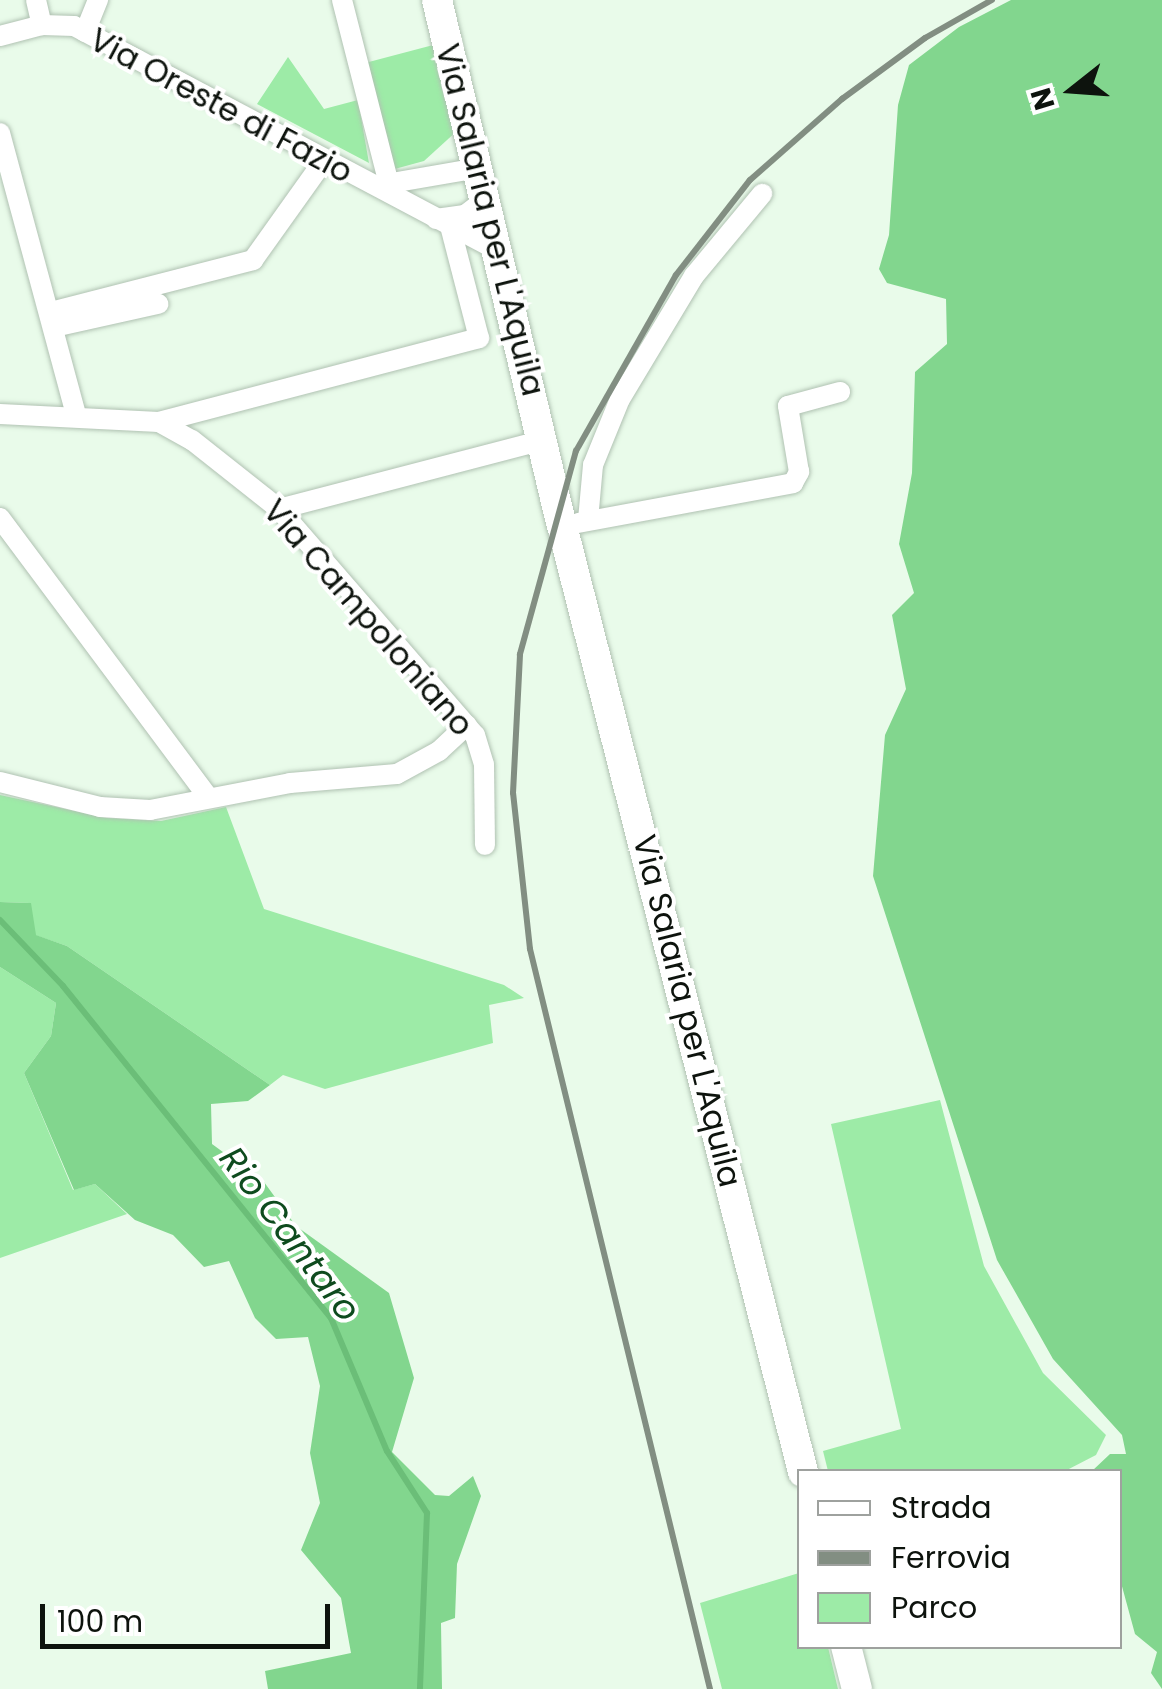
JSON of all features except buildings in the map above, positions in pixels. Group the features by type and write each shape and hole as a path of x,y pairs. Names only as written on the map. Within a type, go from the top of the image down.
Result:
{"main road":[{"name":"Via Salaria per L'Aquila","path":"436,0 543,440 575,532 803,1469"},
{"path":"847,1649 857,1689"}],"street":[{"path":"36,0 42,25"},
{"path":"85,32 98,0"},
{"path":"342,0 378,185 478,168"},
{"name":"Via Oreste di Fazio","path":"0,36 61,23 85,32 323,162 378,185 499,251"},
{"path":"0,133 76,414"},
{"path":"52,320 253,260 323,162"},
{"path":"762,194 694,276 620,399 593,465 575,532 793,483 798,472 788,406 840,392"},
{"path":"0,414 76,414 159,422 478,338 443,223 465,215 486,199"},
{"path":"52,320 158,304"},
{"name":"Via Campoloniano","path":"159,422 279,509 467,725 484,766 485,845"},
{"path":"279,509 543,440"},
{"path":"0,518 209,798"},
{"path":"0,782 100,807 150,810 290,783 397,774 439,751 467,725"}],"green space":[{"path":"1011,0 1162,0 1162,1689 1151,1673 1157,1652 1135,1634 1122,1586 1122,1469 1094,1469 1110,1454 1126,1454 1122,1435 1053,1359 997,1260 873,876 885,735 906,689 892,615 914,593 899,544 912,473 915,372 947,344 946,299 887,283 879,269 889,235 898,105 909,65 959,27"},
{"path":"437,44 458,130 424,161 391,170 365,63"},
{"path":"288,57 324,109 358,100 369,163 257,104"},
{"path":"0,795 107,818 161,821 226,807 264,909 504,985 524,998 489,1005 493,1043 325,1089 283,1075 270,1085 67,946 35,935 30,903 0,902"},
{"path":"0,902 31,903 36,935 67,946 270,1085 248,1101 211,1104 212,1144 264,1182 296,1226 389,1293 414,1378 392,1452 435,1495 449,1496 473,1476 481,1496 457,1564 455,1618 441,1623 442,1689 268,1689 265,1671 351,1653 341,1598 301,1550 320,1503 310,1453 320,1386 308,1337 276,1339 255,1318 229,1261 204,1267 173,1235 135,1220 95,1184 74,1190 24,1073 51,1036 56,1003 0,967"},
{"path":"0,967 56,1003 51,1036 24,1073 73,1190 95,1184 127,1214 0,1258"},
{"path":"940,1100 984,1266 1043,1373 1106,1435 1096,1455 1069,1469 828,1469 823,1451 901,1429 831,1124"},
{"path":"797,1574 797,1649 828,1649 838,1689 722,1689 700,1603"}],"waterway":[{"name":"Rio Cantaro","path":"0,920 63,986 331,1318 387,1451 427,1513 420,1689"}],"railway":[{"path":"710,1689 530,949 513,793 520,654 576,451 676,275 750,180 842,99 925,38 992,0"}]}
